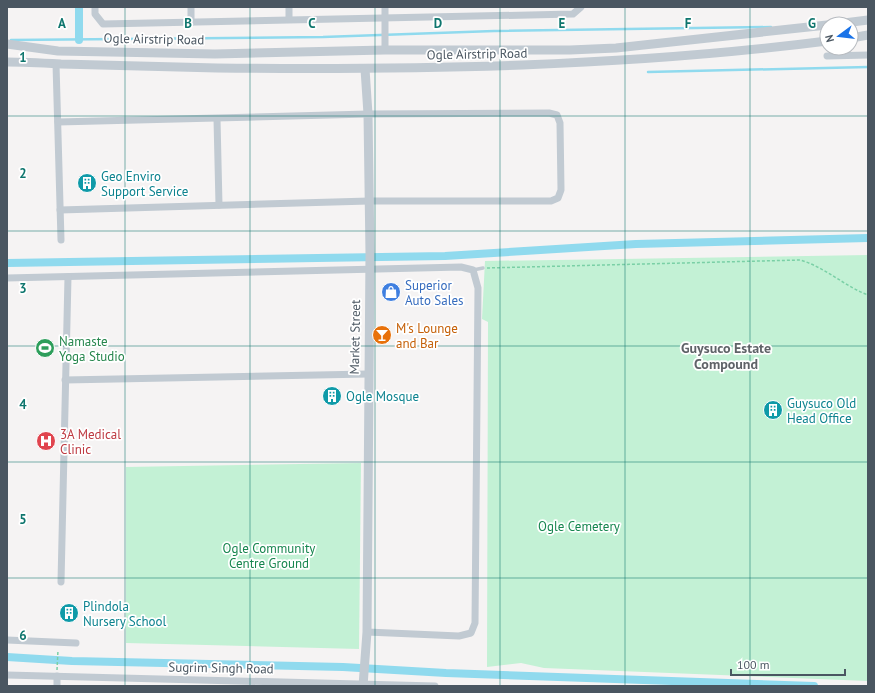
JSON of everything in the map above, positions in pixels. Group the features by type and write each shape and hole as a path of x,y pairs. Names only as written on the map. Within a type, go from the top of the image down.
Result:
{"street":[{"path":"95,7 95,14 103,24 573,14 581,7"},
{"path":"190,7 191,23"},
{"path":"289,7 289,19"},
{"path":"385,7 386,48"},
{"path":"482,7 482,15"},
{"name":"Ogle Airstrip Road","path":"7,44 58,51 207,53 386,48 514,51 616,48 819,26"},
{"name":"Ogle Airstrip Road","path":"7,62 365,69 559,65 742,52 819,42"},
{"path":"56,64 61,240"},
{"name":"Market Street","path":"363,683 367,632 370,267 368,114 365,69"},
{"path":"58,122 368,114 549,113 557,115 559,119 560,131 561,190 558,198 555,200 369,201 60,210"},
{"path":"217,119 219,205"},
{"path":"7,278 370,267 461,267 473,270 478,288 475,623 471,633 459,636 367,632"},
{"path":"61,582 68,277"},
{"path":"66,380 368,374"},
{"path":"7,640 76,643"},
{"name":"Sugrim Singh Road","path":"7,675 134,678 210,683 363,683 435,686"},
{"path":"57,676 57,686"},
{"path":"134,678 134,686"}],"lane":[{"path":"473,270 483,268"}],"path":[{"path":"483,268 800,260 831,273 848,286 868,295"},
{"path":"57,676 58,642"}],"green space":[{"name":"Ogle Cemetery","path":"868,255 868,681 544,668 521,663 487,667 488,322 482,319 485,261"},
{"name":"Ogle Community Centre Ground","path":"361,463 359,649 126,643 126,467"}],"waterway":[{"path":"79,7 79,40"},
{"path":"11,40 323,37 494,31 771,27"},
{"path":"648,72 868,67"},
{"path":"7,263 445,256 636,244 868,238"},
{"path":"7,657 72,661 343,667 446,673 814,686"}],"place":[{"name":"Geo Enviro Support Service","path":"87,183"},
{"name":"Superior Auto Sales","path":"391,292"},
{"name":"M's Lounge and Bar","path":"382,335"},
{"name":"Namaste Yoga Studio","path":"45,348"},
{"name":"Ogle Mosque","path":"332,396"},
{"name":"Guysuco Old Head Office","path":"773,410"},
{"name":"3A Medical Clinic","path":"46,441"},
{"name":"Plindola Nursery School","path":"69,613"}],"district":[{"name":"Guysuco Estate Compound","path":"726,356"}]}
